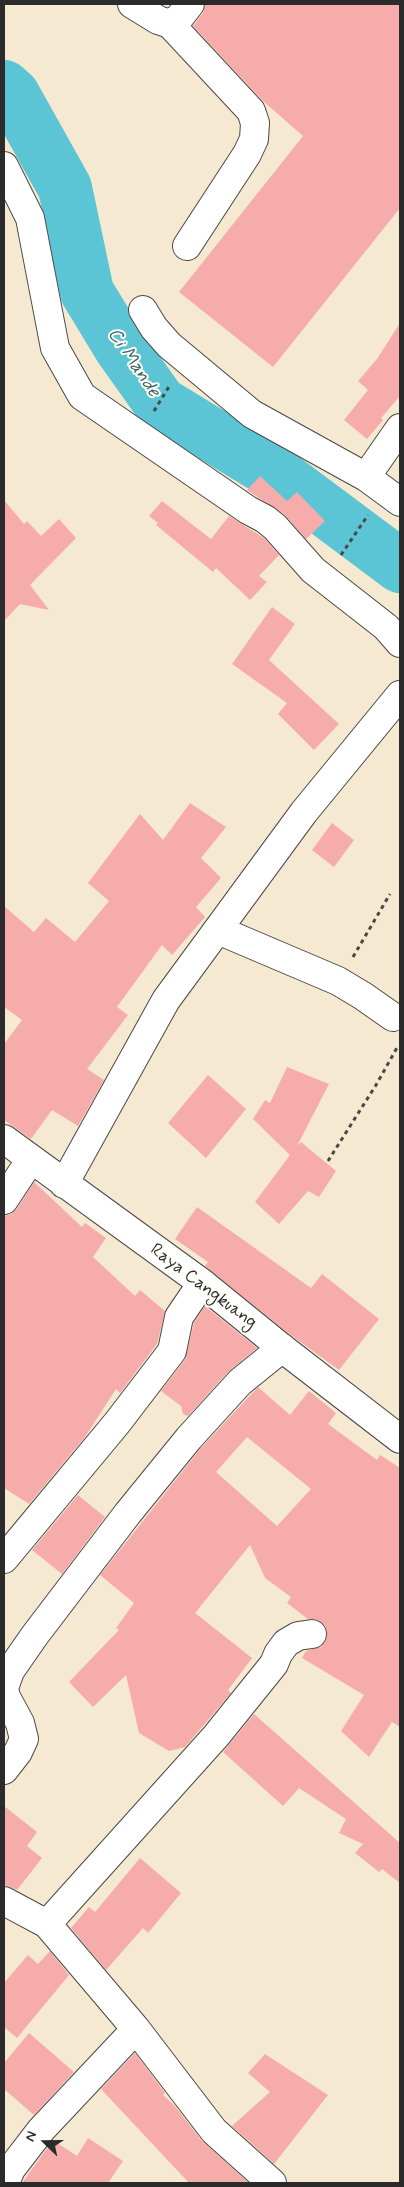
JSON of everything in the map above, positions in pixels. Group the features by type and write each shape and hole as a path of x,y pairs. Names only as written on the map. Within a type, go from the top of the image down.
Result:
{"street":[{"path":"132,4 158,20 170,24 251,111 255,123 254,139 247,154 187,246"},
{"path":"170,24 179,18 190,4"},
{"path":"4,166 30,218 54,348 82,396 248,510 265,519 275,527 313,570 386,627 400,643"},
{"path":"143,310 154,328 169,345 252,414 366,477 400,502"},
{"path":"366,477 400,428"},
{"path":"64,1184 166,1000 304,812 400,695"},
{"path":"218,930 338,981 363,996 396,1029"},
{"name":"Raya Cangkuang","path":"4,1139 202,1283 282,1348 400,1439"},
{"path":"4,1200 31,1160"},
{"path":"4,1559 117,1423 172,1351 179,1318 202,1283"},
{"path":"4,1770 18,1752 24,1739 20,1723 6,1697 4,1688 10,1670 128,1513 189,1438 240,1382 282,1348"},
{"path":"48,1924 222,1729 274,1664 286,1643 298,1636 312,1634"},
{"path":"4,1901 48,1924 136,2029 214,2131 272,2183"},
{"path":"5,2183 11,2170 41,2130 136,2029"}],"path":[{"path":"151,417 174,380"},
{"path":"343,552 365,520"},
{"path":"338,981 390,894"},
{"path":"328,1161 376,1085 396,1029"}],"building":[{"path":"205,4 400,4 400,208 273,367 179,292 303,136 263,101 193,26 203,13"},
{"path":"400,323 400,396 381,418 383,420 367,439 344,420 368,390 358,381 377,359"},
{"path":"260,476 287,501 297,492 325,521 306,539 285,515 247,490"},
{"path":"4,500 24,524 27,521 41,536 59,519 76,538 30,585 49,610 20,604 4,621"},
{"path":"162,501 211,539 229,516 264,538 279,555 259,576 267,582 250,600 216,568 213,572 156,525 158,523 149,516"},
{"path":"272,607 295,624 269,660 339,724 314,750 278,714 287,703 232,664"},
{"path":"190,803 226,827 201,858 221,878 196,907 205,917 172,955 162,945 117,1007 128,1015 87,1069 104,1080 78,1126 52,1110 31,1139 4,1120 4,1044 22,1020 4,1007 4,906 34,932 46,918 75,942 109,901 88,883 140,814 163,840"},
{"path":"332,823 354,840 334,867 312,850"},
{"path":"287,1067 329,1084 297,1146 301,1142 336,1171 319,1197 308,1191 279,1224 255,1202 290,1155 253,1119 265,1100 270,1103"},
{"path":"208,1075 246,1109 206,1158 168,1123"},
{"path":"34,1182 82,1227 85,1223 106,1238 93,1257 135,1296 140,1290 165,1311 157,1344 120,1393 116,1389 85,1437 29,1504 4,1488 4,1216 11,1214 17,1209"},
{"path":"197,1207 311,1288 322,1274 379,1319 339,1370 288,1333 205,1266 208,1262 175,1239"},
{"path":"205,1306 257,1348 229,1371 188,1416 183,1414 181,1406 161,1391 185,1360 194,1323"},
{"path":"258,1387 290,1415 309,1391 336,1413 328,1424 377,1460 380,1455 400,1468 400,1727 392,1722 369,1757 341,1731 364,1695 302,1658 306,1651 321,1647 326,1640 327,1632 325,1625 317,1619 308,1619 287,1603 291,1597 265,1578 250,1545 195,1613 252,1658 228,1690 231,1693 185,1747 169,1751 139,1733 126,1675 93,1707 69,1682 119,1630 116,1628 134,1603 100,1575 201,1448","holes":["247,1437 311,1489 277,1526 216,1472"]},
{"path":"78,1495 105,1517 62,1574 32,1550"},
{"path":"254,1714 400,1843 400,1883 382,1869 379,1872 355,1853 363,1844 339,1833 346,1819 299,1788 283,1806 223,1752"},
{"path":"4,1806 37,1832 27,1846 42,1858 17,1890 4,1885"},
{"path":"140,1858 181,1893 148,1933 143,1928 106,1970 71,1928 89,1907 95,1912"},
{"path":"50,1951 69,1975 17,2038 4,2027 4,1983 28,1955 38,1964"},
{"path":"29,2033 74,2072 34,2115 4,2089 4,2063"},
{"path":"135,2053 165,2093 163,2095 174,2105 202,2141 249,2183 189,2183 101,2089"},
{"path":"265,2054 328,2095 274,2164 232,2126 270,2092 248,2073"},
{"path":"88,2138 123,2161 108,2183 22,2183 53,2140 77,2156"}],"waterway":[{"name":"Ci Mande","path":"4,87 13,95 65,188 87,292 121,348 160,403 281,477 400,566"}]}
